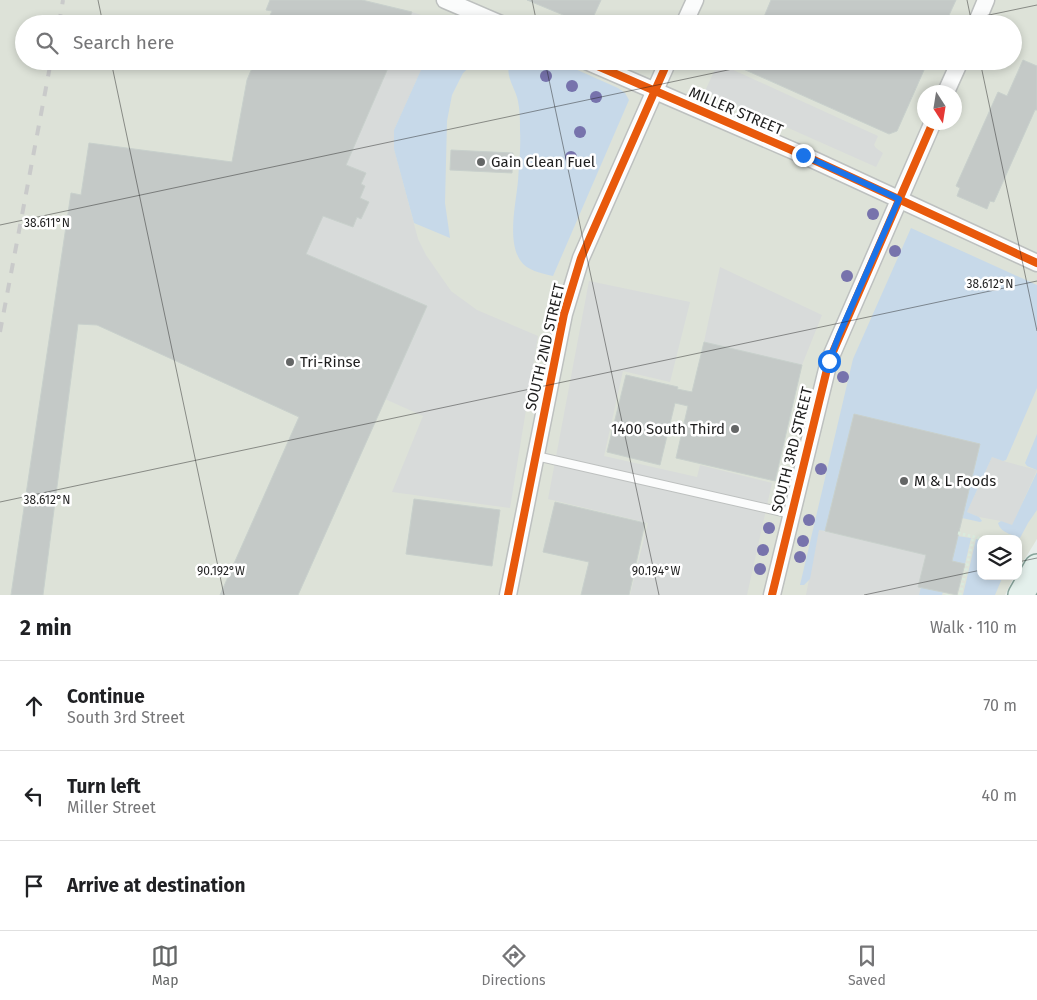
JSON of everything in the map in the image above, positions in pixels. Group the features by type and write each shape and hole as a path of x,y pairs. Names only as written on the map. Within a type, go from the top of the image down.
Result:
{"main road":[{"path":"1021,595 1037,567"}],"street":[{"path":"446,0 480,15"},
{"path":"688,15 695,0"},
{"path":"980,15 986,0"},
{"name":"MILLER STREET","path":"607,70 803,155 1037,263"},
{"name":"SOUTH 2ND STREET","path":"508,595 564,314 581,258 664,70"},
{"path":"949,85 956,70"},
{"name":"SOUTH 3RD STREET","path":"772,595 829,361 929,130"}],"lane":[{"path":"536,456 791,514"}],"path":[{"path":"958,533 977,537"},
{"path":"960,595 974,536"}],"shaded area":[{"path":"0,0 1037,0 1037,539 1022,563 1022,535 977,535 977,580 1012,580 1005,595 0,595"},
{"path":"387,70 421,70 394,130 394,149 418,239 426,255 451,291 477,310 538,336 510,508 392,492 423,416 385,399 427,306 306,254 323,216 353,227 357,217 361,219 368,202 360,198 365,186 361,184 365,173 346,165"},
{"path":"421,70 466,70 452,95 447,121 445,203 450,238 414,223 394,149 394,130"},
{"path":"577,70 618,88 625,93 629,100 553,276 526,267 516,252 513,221 520,156 520,116 517,96 508,71"},
{"path":"715,70 733,70 878,136 874,145 883,153 876,167 705,91"},
{"path":"911,228 1037,285 1037,388 1006,460 1003,461 992,457 967,512 979,517 982,521 980,522 962,518 980,444 854,414 825,531 819,530 810,579 804,585 800,585 853,359"},
{"path":"720,267 822,315 802,365 704,342"},
{"path":"589,281 690,302 670,382 623,371 604,456 697,477 700,465 772,483 747,595 630,595 648,523 548,499"},
{"path":"1037,434 1037,470 1027,466 1025,463"},
{"path":"992,457 1037,470 1012,526 1001,521 979,517 967,512"},
{"path":"1037,472 1037,510 1022,535 1012,535 1004,531 998,523 1001,521 1012,525"},
{"path":"819,530 926,555 918,586 921,587 919,595 806,595"},
{"path":"957,536 971,538 965,564 952,561"},
{"path":"977,539 977,580 1001,580 995,595 963,595"},
{"path":"921,587 943,592 942,595 919,595"}],"building":[{"path":"270,0 362,0 412,12 411,15 270,15 272,11 266,10"},
{"path":"527,0 601,0 594,15 563,15"},
{"path":"771,0 956,0 949,15 765,15"},
{"path":"1023,60 1037,66 1037,110 1035,110 994,202 990,201 987,209 957,196 960,188 956,186 998,92 1007,96 1019,70 1022,70"},
{"name":"Tri-Rinse","path":"251,70 387,70 346,165 366,173 361,184 365,186 360,198 369,202 361,219 357,217 353,227 323,216 306,254 427,306 298,595 220,595 299,417 97,325 78,324 43,595 11,595 71,193 81,195 89,143 232,162 247,80"},
{"path":"745,70 924,70 897,131 889,134"},
{"name":"Gain Clean Fuel","path":"451,150 513,153 512,173 450,170"},
{"name":"1400 South Third","path":"704,342 802,365 775,481 676,458 688,406 675,403 660,465 607,452 626,375 692,392"},
{"name":"M & L Foods","path":"854,414 980,444 952,561 965,564 957,595 918,587 926,555 825,531"},
{"path":"414,499 500,510 492,566 406,554"},
{"path":"555,502 645,523 629,595 581,595 589,562 543,552"}],"railway":[{"path":"60,15 63,0"},
{"path":"0,332 49,70"}],"cycle path":[{"path":"607,70 803,155 1037,263"},
{"path":"508,595 564,314 581,258 664,70"},
{"path":"772,595 829,361 930,130"}],"place":[{"name":"Gain Clean Fuel","path":"481,162"},
{"name":"Tri-Rinse","path":"290,362"},
{"name":"1400 South Third","path":"735,429"},
{"name":"M & L Foods","path":"904,481"}],"route":[{"path":"803,155 899,199 829,361"}]}
